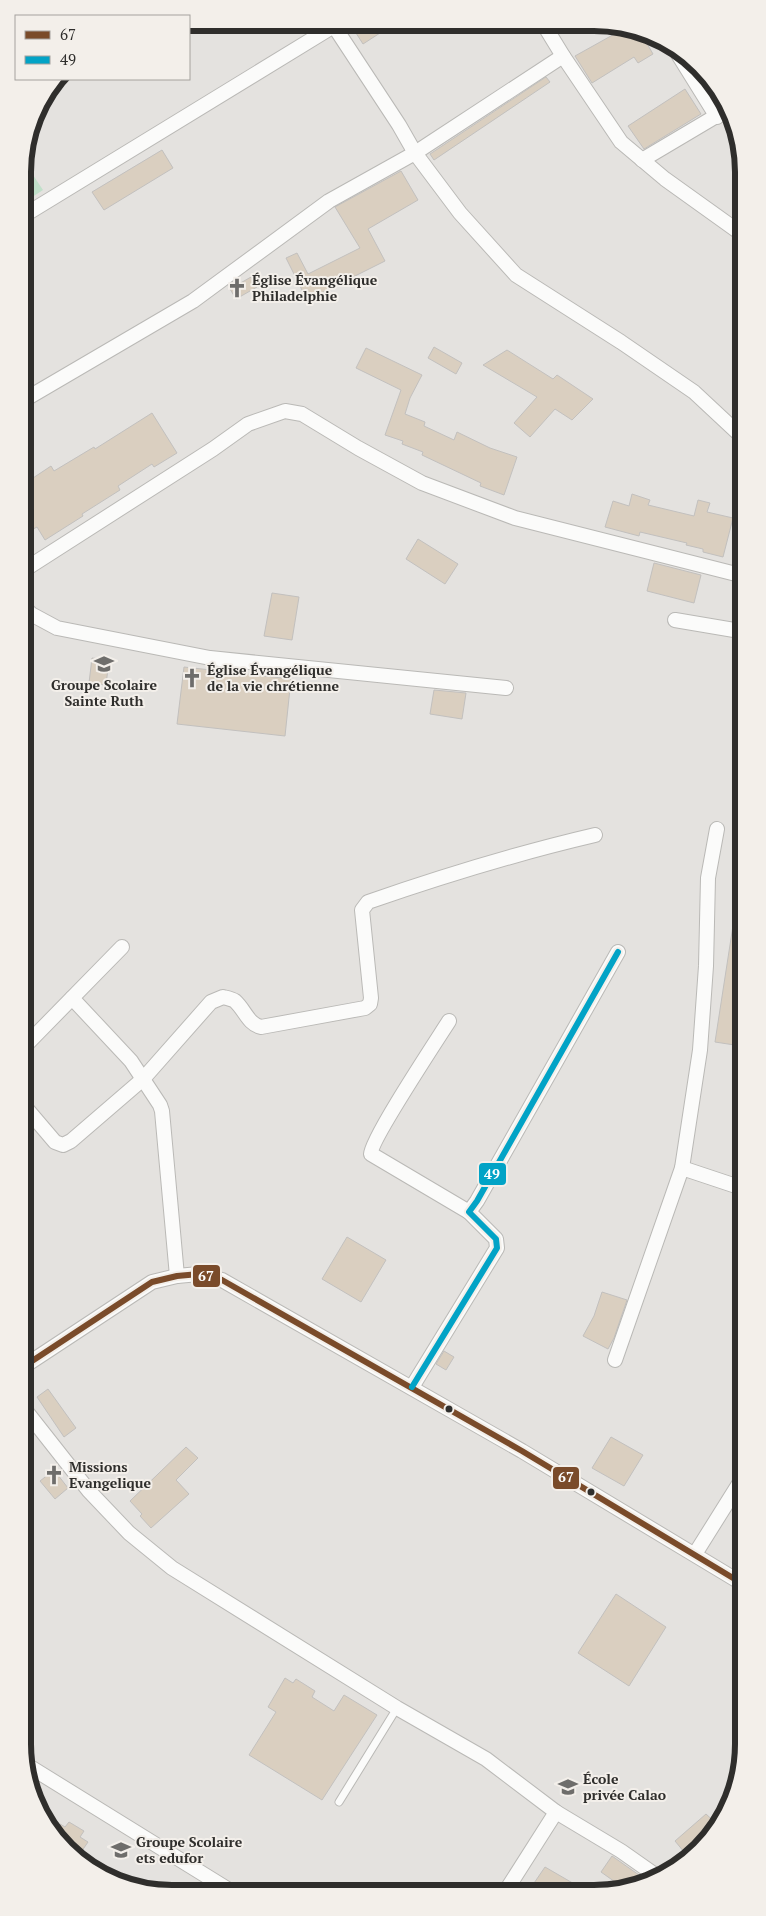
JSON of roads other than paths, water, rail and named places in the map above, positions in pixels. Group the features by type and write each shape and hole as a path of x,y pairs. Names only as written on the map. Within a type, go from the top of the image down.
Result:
{"street":[{"path":"32,210 323,31"},
{"path":"339,31 415,153 460,212 516,275 621,342 694,392 735,430"},
{"path":"548,31 621,142 665,179 735,229"},
{"path":"32,395 193,301 329,201 415,153 563,56"},
{"path":"687,66 718,107"},
{"path":"642,160 722,114"},
{"path":"32,565 213,449 248,424 285,411 302,414 358,448 422,482 515,518 735,574"},
{"path":"32,614 57,628 210,658 506,688"},
{"path":"675,620 735,630"},
{"path":"615,1360 682,1168 700,1050 706,966 708,878 717,829"},
{"path":"31,1114 55,1142 64,1145 72,1141 143,1079 211,1002 223,997 234,1000 250,1021 255,1026 261,1028 365,1008 370,1004 371,998 362,910 368,902 491,862 595,835"},
{"path":"31,1039 122,947"},
{"path":"469,1212 618,952"},
{"path":"72,998 130,1061 156,1098 162,1111 177,1276"},
{"path":"412,1387 497,1248 496,1239 469,1212 371,1154 370,1149 383,1126 449,1021"},
{"path":"682,1168 734,1185"},
{"path":"31,1362 152,1282 177,1276 199,1274 222,1280 412,1387 734,1578"},
{"path":"31,1418 89,1491 130,1533 172,1568 396,1708 486,1759 556,1812 621,1851 651,1872"},
{"path":"695,1554 734,1491"},
{"path":"34,1769 221,1885"},
{"path":"510,1885 556,1812"}],"lane":[{"path":"339,1802 396,1708"}],"place":[{"name":"Église Évangélique Philadelphie","path":"237,288"},
{"name":"Groupe Scolaire Sainte Ruth","path":"104,664"},
{"name":"Église Évangélique de la vie chrétienne","path":"192,678"},
{"name":"Missions Evangelique","path":"54,1475"},
{"name":"École privée Calao","path":"568,1787"},
{"name":"Groupe Scolaire ets edufor","path":"121,1850"}]}
